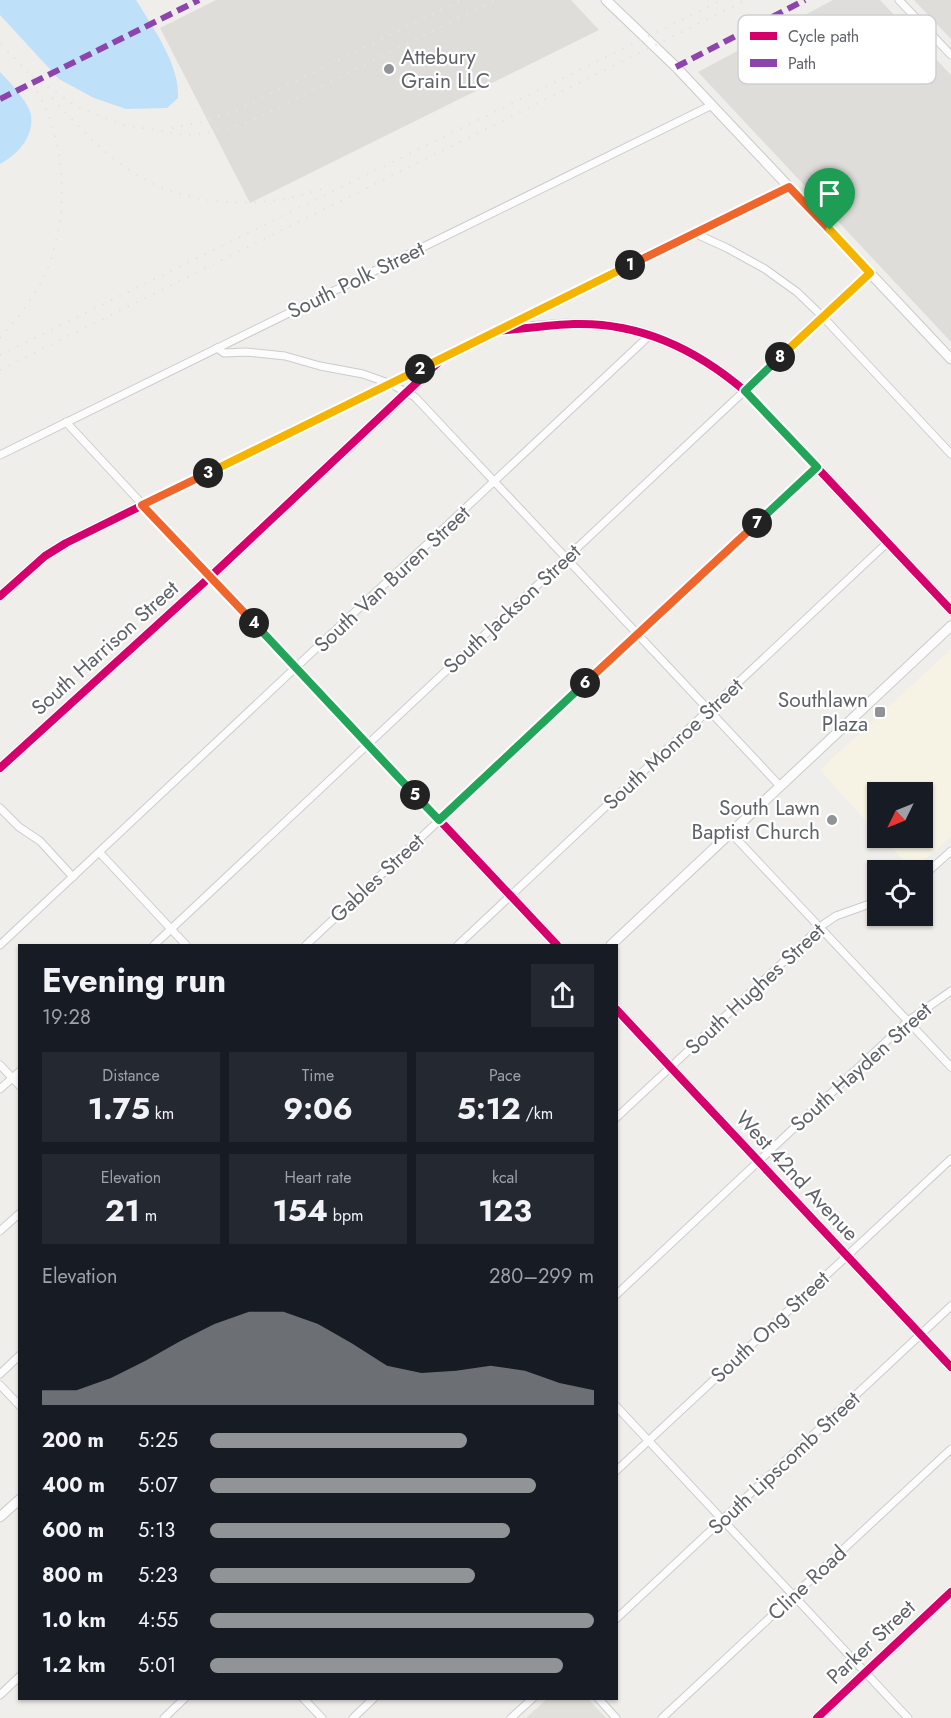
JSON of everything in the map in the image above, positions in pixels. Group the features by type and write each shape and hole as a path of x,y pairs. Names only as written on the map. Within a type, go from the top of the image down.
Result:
{"street":[{"path":"606,0 712,105 951,359"},
{"path":"899,0 913,15"},
{"path":"936,39 951,55"},
{"name":"South Polk Street","path":"0,455 712,105"},
{"path":"0,596 45,556 66,543 789,187"},
{"path":"694,233 765,269 796,292 823,317 951,454"},
{"name":"South Jackson Street","path":"155,944 870,273"},
{"path":"496,331 574,324 619,327 651,334 699,357 745,391 951,610"},
{"name":"South Van Buren Street","path":"0,945 651,334"},
{"path":"217,348 224,353 246,352 285,356 320,366 363,374 391,384 415,397 780,786"},
{"name":"South Harrison Street","path":"0,768 210,577 444,357"},
{"path":"66,422 556,944"},
{"name":"Gables Street","path":"307,944 817,467"},
{"name":"South Monroe Street","path":"459,944 888,542"},
{"path":"612,944 951,626"},
{"path":"0,808 19,827 40,841 74,877"},
{"path":"731,833 951,1067"},
{"path":"933,867 951,851"},
{"path":"100,853 185,944"},
{"name":"South Hughes Street","path":"618,1116 820,927 836,916 867,905"},
{"name":"South Hayden Street","path":"618,1292 908,1021 951,991"},
{"name":"West 42nd Avenue","path":"618,1011 951,1367"},
{"path":"0,1065 18,1084"},
{"path":"0,1089 18,1073"},
{"name":"South Ong Street","path":"618,1469 951,1159"},
{"path":"0,1231 18,1215"},
{"name":"South Lipscomb Street","path":"618,1617 951,1306"},
{"path":"0,1374 18,1357"},
{"path":"0,1385 18,1404"},
{"path":"618,1408 908,1718"},
{"name":"Cline Road","path":"663,1718 951,1449"},
{"path":"0,1517 18,1501"},
{"name":"Parker Street","path":"817,1718 951,1592"},
{"path":"0,1695 18,1679"},
{"path":"164,1718 183,1700"},
{"path":"305,1700 322,1718"},
{"path":"353,1718 372,1700"},
{"path":"511,1718 531,1700"},
{"path":"600,1700 616,1718"}],"shaded area":[{"path":"216,0 571,0 599,30 250,203 160,28"},
{"path":"833,0 880,0 894,15 805,15"},
{"path":"914,0 951,0 951,39 936,23 936,15 928,15"},
{"path":"738,51 738,84 936,84 936,59 951,75 951,342 698,72"},
{"path":"951,649 951,837 925,860 903,860 892,848 933,848 933,782 867,782 867,822 820,770"},
{"path":"546,1700 589,1700 606,1718 526,1718"}],"water":[{"path":"0,0 136,0 170,60 175,73 178,98 167,108 126,109 94,98 59,79 0,15"},
{"path":"0,72 26,104 31,115 31,123 27,138 19,150 0,164"}],"railway":[{"path":"172,128 235,111 461,0"},
{"path":"32,76 77,107 124,125 186,135 208,133 249,122 495,0"},
{"path":"0,355 722,0"},
{"path":"0,370 746,0"},
{"path":"1,44 37,82"},
{"path":"0,338 29,303 43,279 59,229 62,203 58,149 51,123 28,77"},
{"path":"52,98 109,155 140,177 165,189 191,197 244,203 272,201 324,188"}],"marked path":[{"path":"0,99 199,0"},
{"path":"776,15 805,0"},
{"path":"676,67 738,35"}],"cycle path":[{"path":"496,331 574,324 621,328 666,341 707,363 745,391 951,610"},
{"path":"0,768 210,577 444,357"},
{"path":"0,596 45,556 66,543 143,505 556,944"},
{"path":"618,1011 951,1367"},
{"path":"817,1718 951,1592"}],"place":[{"name":"Attebury Grain LLC","path":"389,69"},
{"name":"Southlawn Plaza","path":"880,712"},
{"name":"South Lawn Baptist Church","path":"832,820"}],"route":[{"path":"789,187 830,230 870,273 745,391 817,467 439,820 142,505 789,187"}]}
